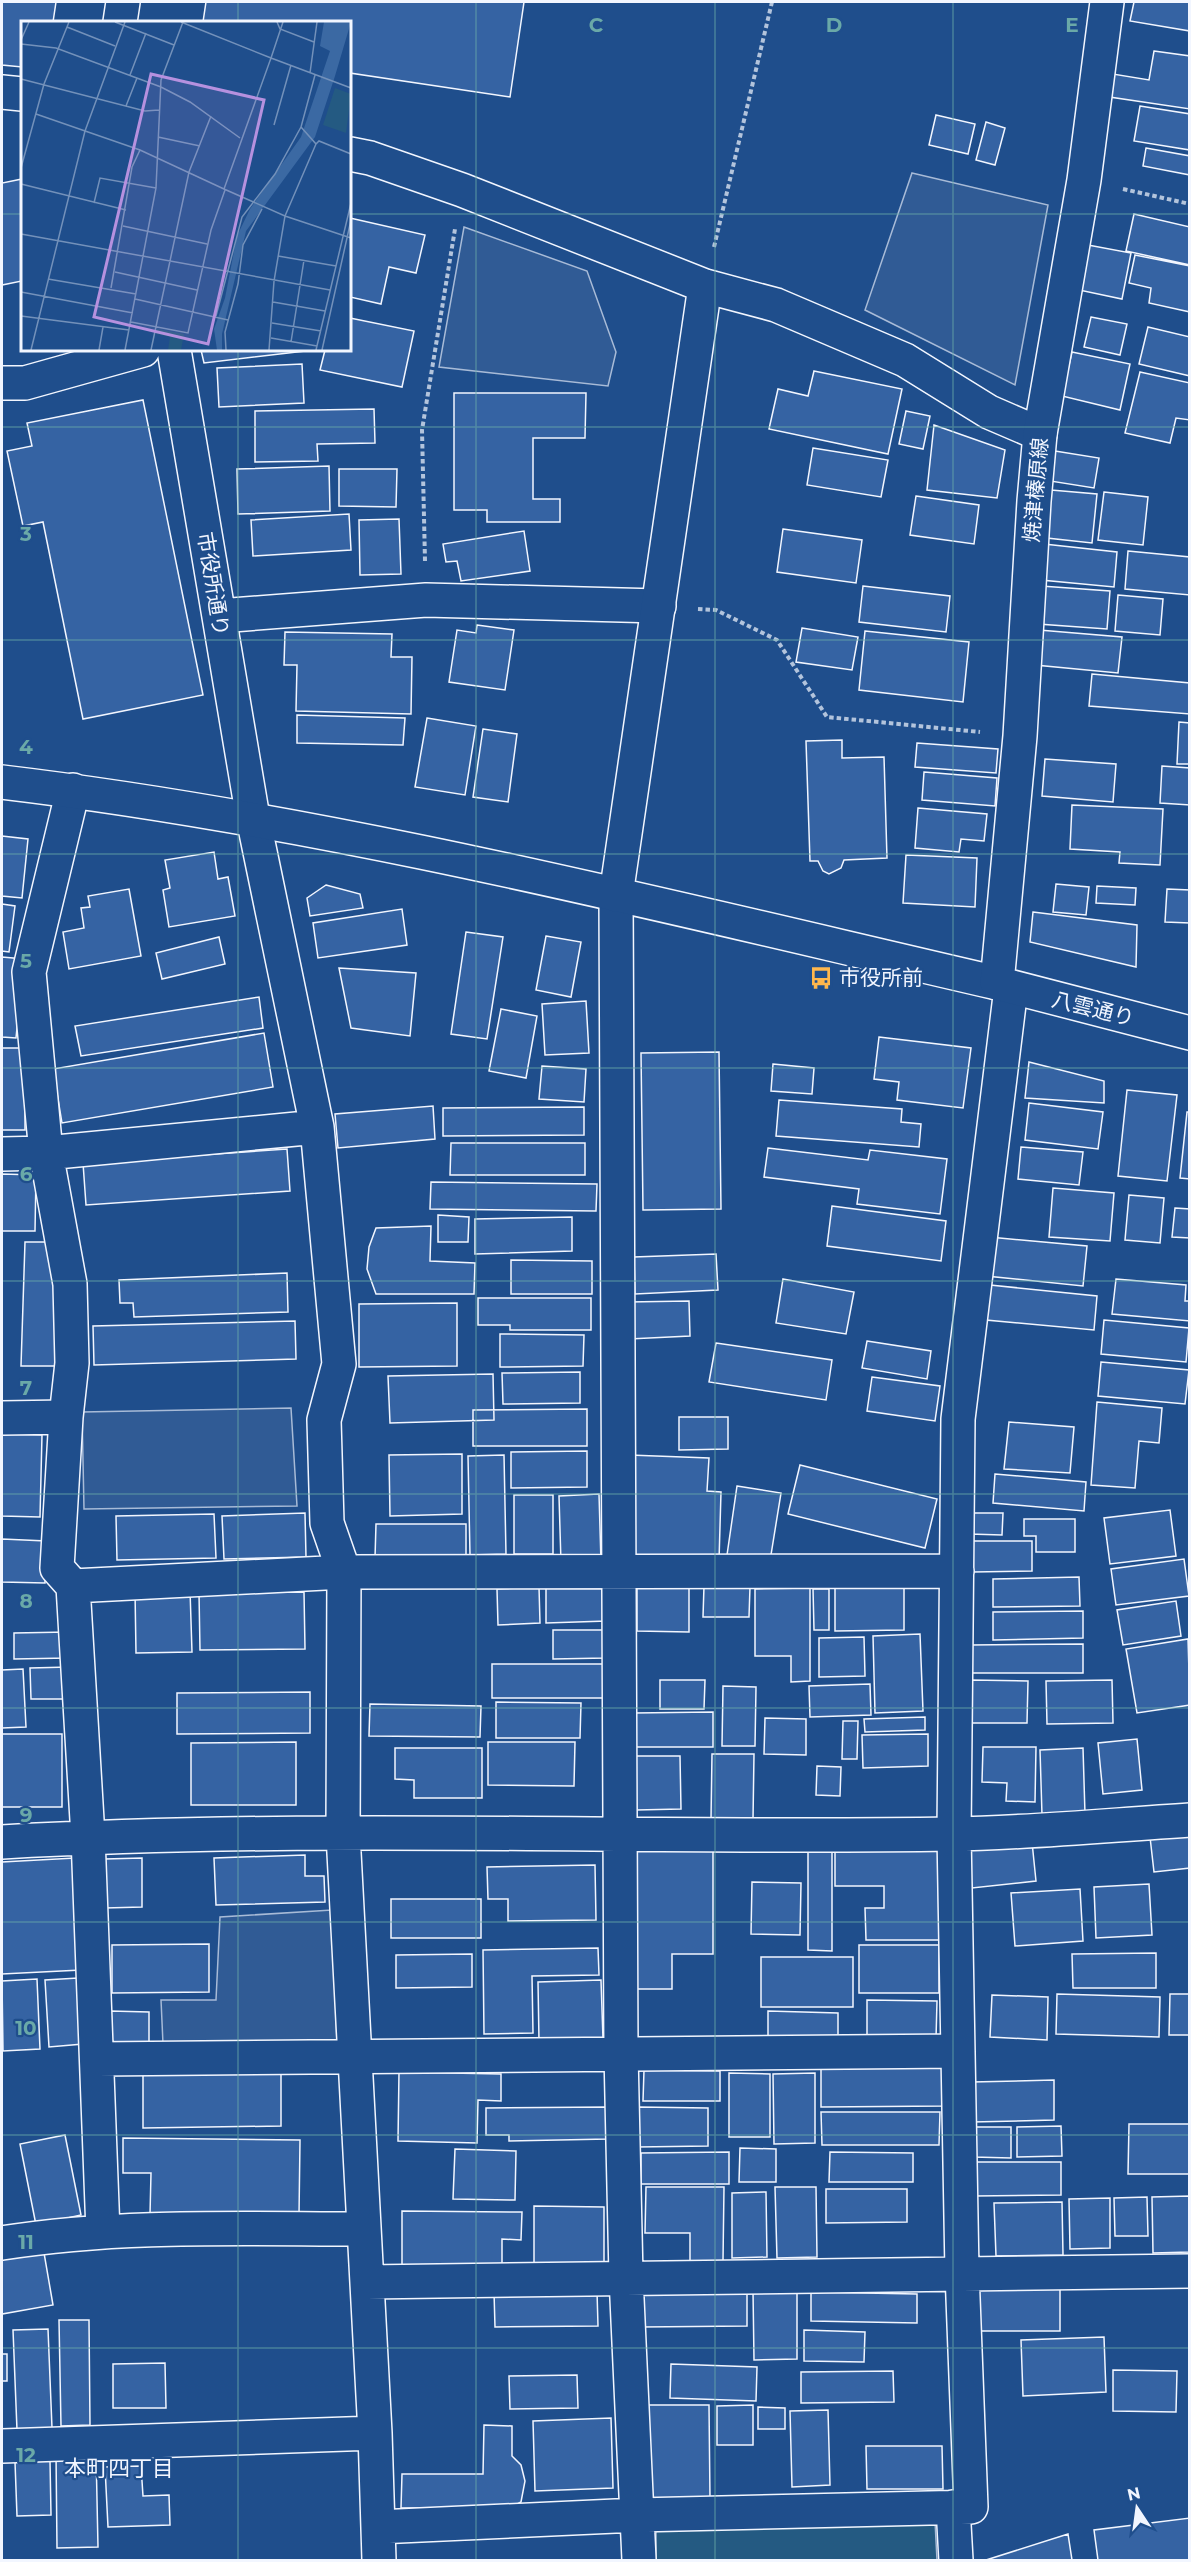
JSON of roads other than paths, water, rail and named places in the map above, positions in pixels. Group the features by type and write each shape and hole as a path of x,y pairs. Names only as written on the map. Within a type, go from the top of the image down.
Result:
{"street":[{"path":"120,21 123,2"},
{"name":"焼津榛原線","path":"956,2560 962,2507 962,2272 954,1834 958,1419 1004,985 1040,434 1084,180 1107,2"},
{"path":"2,92 21,94"},
{"path":"351,154 370,158 462,190 705,286 776,305 905,360 989,412 1040,434"},
{"path":"639,2560 626,2277 621,2053 622,1835 616,895 705,286"},
{"path":"2,383 25,383 139,351"},
{"name":"市役所通り","path":"174,351 253,818 317,1127 339,1364 324,1420 327,1523 344,1572 343,1834 375,2433 379,2560"},
{"path":"219,616 426,600 659,606"},
{"name":"八雲通り","path":"2,782 73,790 253,818 616,895 1004,985 1190,1033"},
{"path":"73,790 29,972 46,1153 70,1284 72,1363 66,1417 57,1568 73,1586 88,1837 103,2232"},
{"path":"2,1154 46,1153 317,1127"},
{"path":"2,1418 66,1417"},
{"path":"73,1586 344,1572 957,1571"},
{"path":"2,1842 88,1837 343,1834 954,1834 1190,1820"},
{"path":"98,2059 958,2051"},
{"path":"2,2243 47,2236 153,2229 364,2229"},
{"path":"367,2282 962,2272 1190,2271"},
{"path":"2,2446 375,2433"},
{"path":"378,2527 637,2515 962,2507"}],"place":[{"name":"市役所前","path":"821,978"}],"district":[{"name":"本町四丁目","path":"119,2468"}]}
